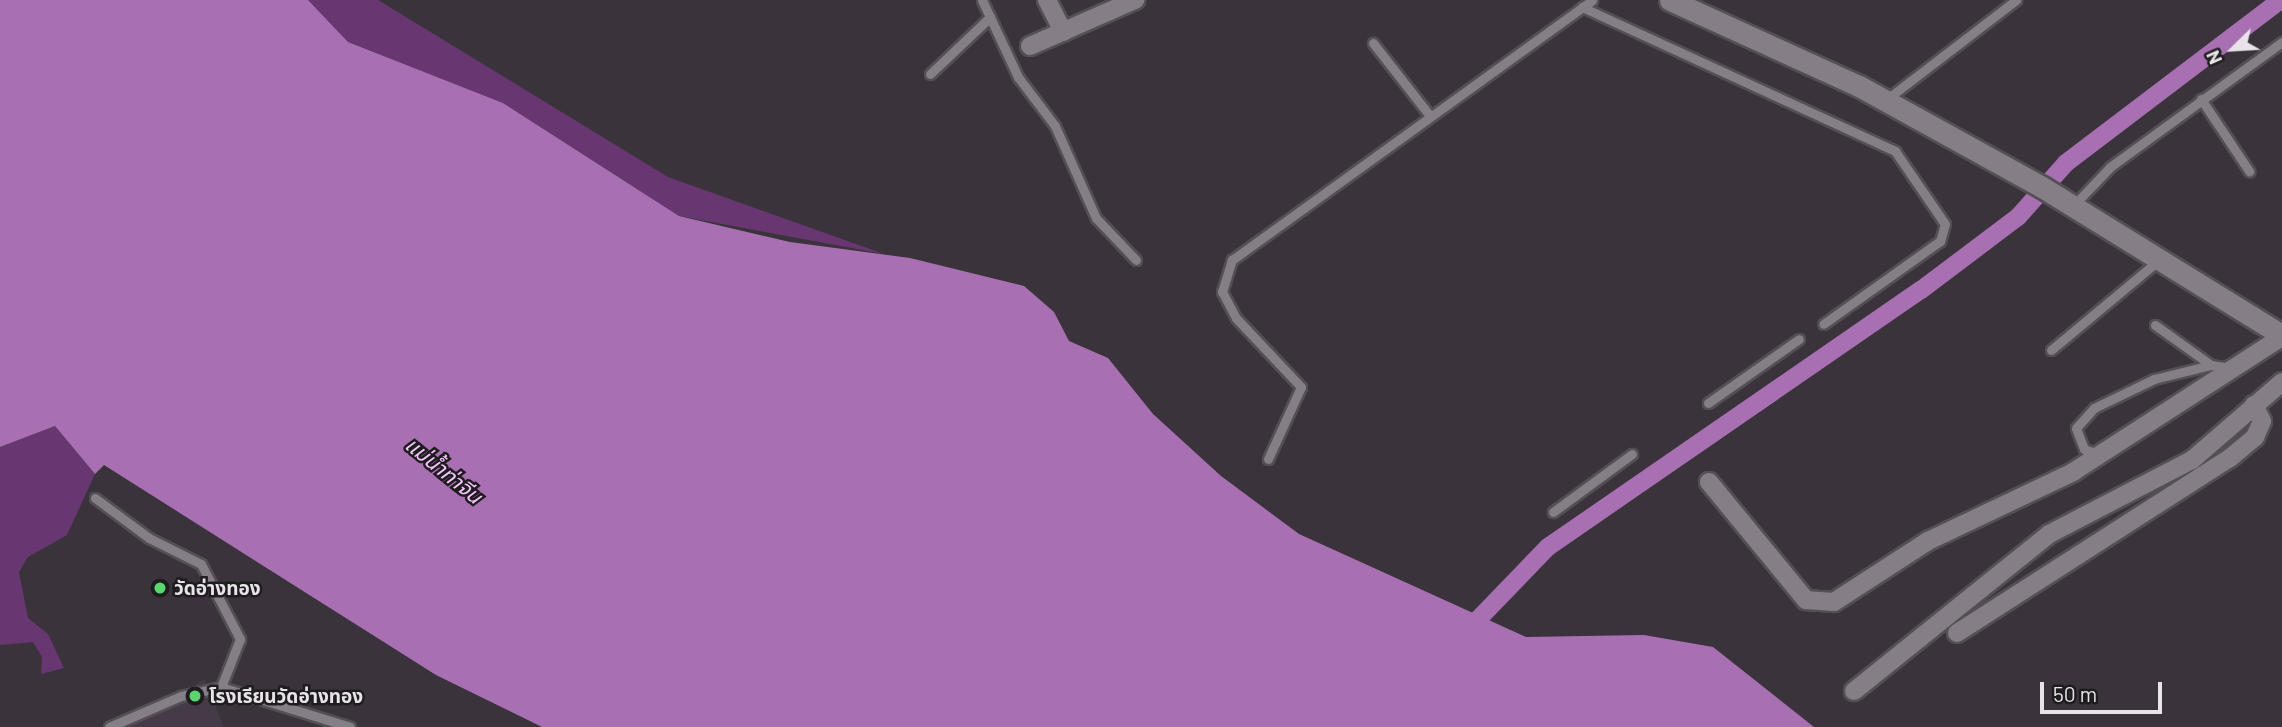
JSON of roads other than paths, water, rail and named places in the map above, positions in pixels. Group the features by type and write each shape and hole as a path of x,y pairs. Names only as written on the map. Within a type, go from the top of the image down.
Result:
{"main road":[{"path":"1670,0 1885,100 2047,191 2282,336"}],"street":[{"path":"1047,0 1063,32"},
{"path":"1030,47 1063,32 1101,7 1135,0"},
{"path":"1709,482 1793,586 1819,605 1835,602 1928,541 2100,454 2282,336"},
{"path":"1854,691 2076,516 2192,460 2282,382"},
{"path":"1957,633 2230,458 2255,437 2262,421 2254,405"},
{"path":"2031,549 2059,568"}],"lane":[{"path":"982,0 1017,77 1055,126 1096,218 1136,260"},
{"path":"1268,459 1301,387 1236,318 1222,292 1222,277 1233,260 1592,0"},
{"path":"1885,100 2016,0"},
{"path":"1583,7 1895,151 1945,224 1940,241 1824,324"},
{"path":"930,74 990,18"},
{"path":"2073,207 2110,167 2282,42"},
{"path":"1373,43 1430,116"},
{"path":"2201,99 2249,171"},
{"path":"2051,350 2160,260"},
{"path":"2155,325 2211,365"},
{"path":"1708,403 1799,339"},
{"path":"2100,454 2077,439 2079,418 2154,379 2211,365 2232,369"},
{"path":"1553,512 1632,454"},
{"path":"95,499 149,538 201,564 240,639 221,687"},
{"path":"109,727 181,696 221,687 351,727"}],"water":[{"name":"แม่น้ำท่าจีน","path":"0,0 308,0 348,42 503,103 679,216 790,242 910,258 1024,286 1054,312 1069,341 1108,358 1153,414 1221,476 1299,534 1526,637 1644,635 1713,647 1814,727 542,727 436,675 104,465 95,474 55,426 0,447"}],"waterway":[{"path":"1462,636 1548,547 1921,290 2018,217 2066,163 2281,0"}],"place":[{"name":"วัดอ่างทอง","path":"160,588"},
{"name":"โรงเรียนวัดอ่างทอง","path":"195,696"}]}
